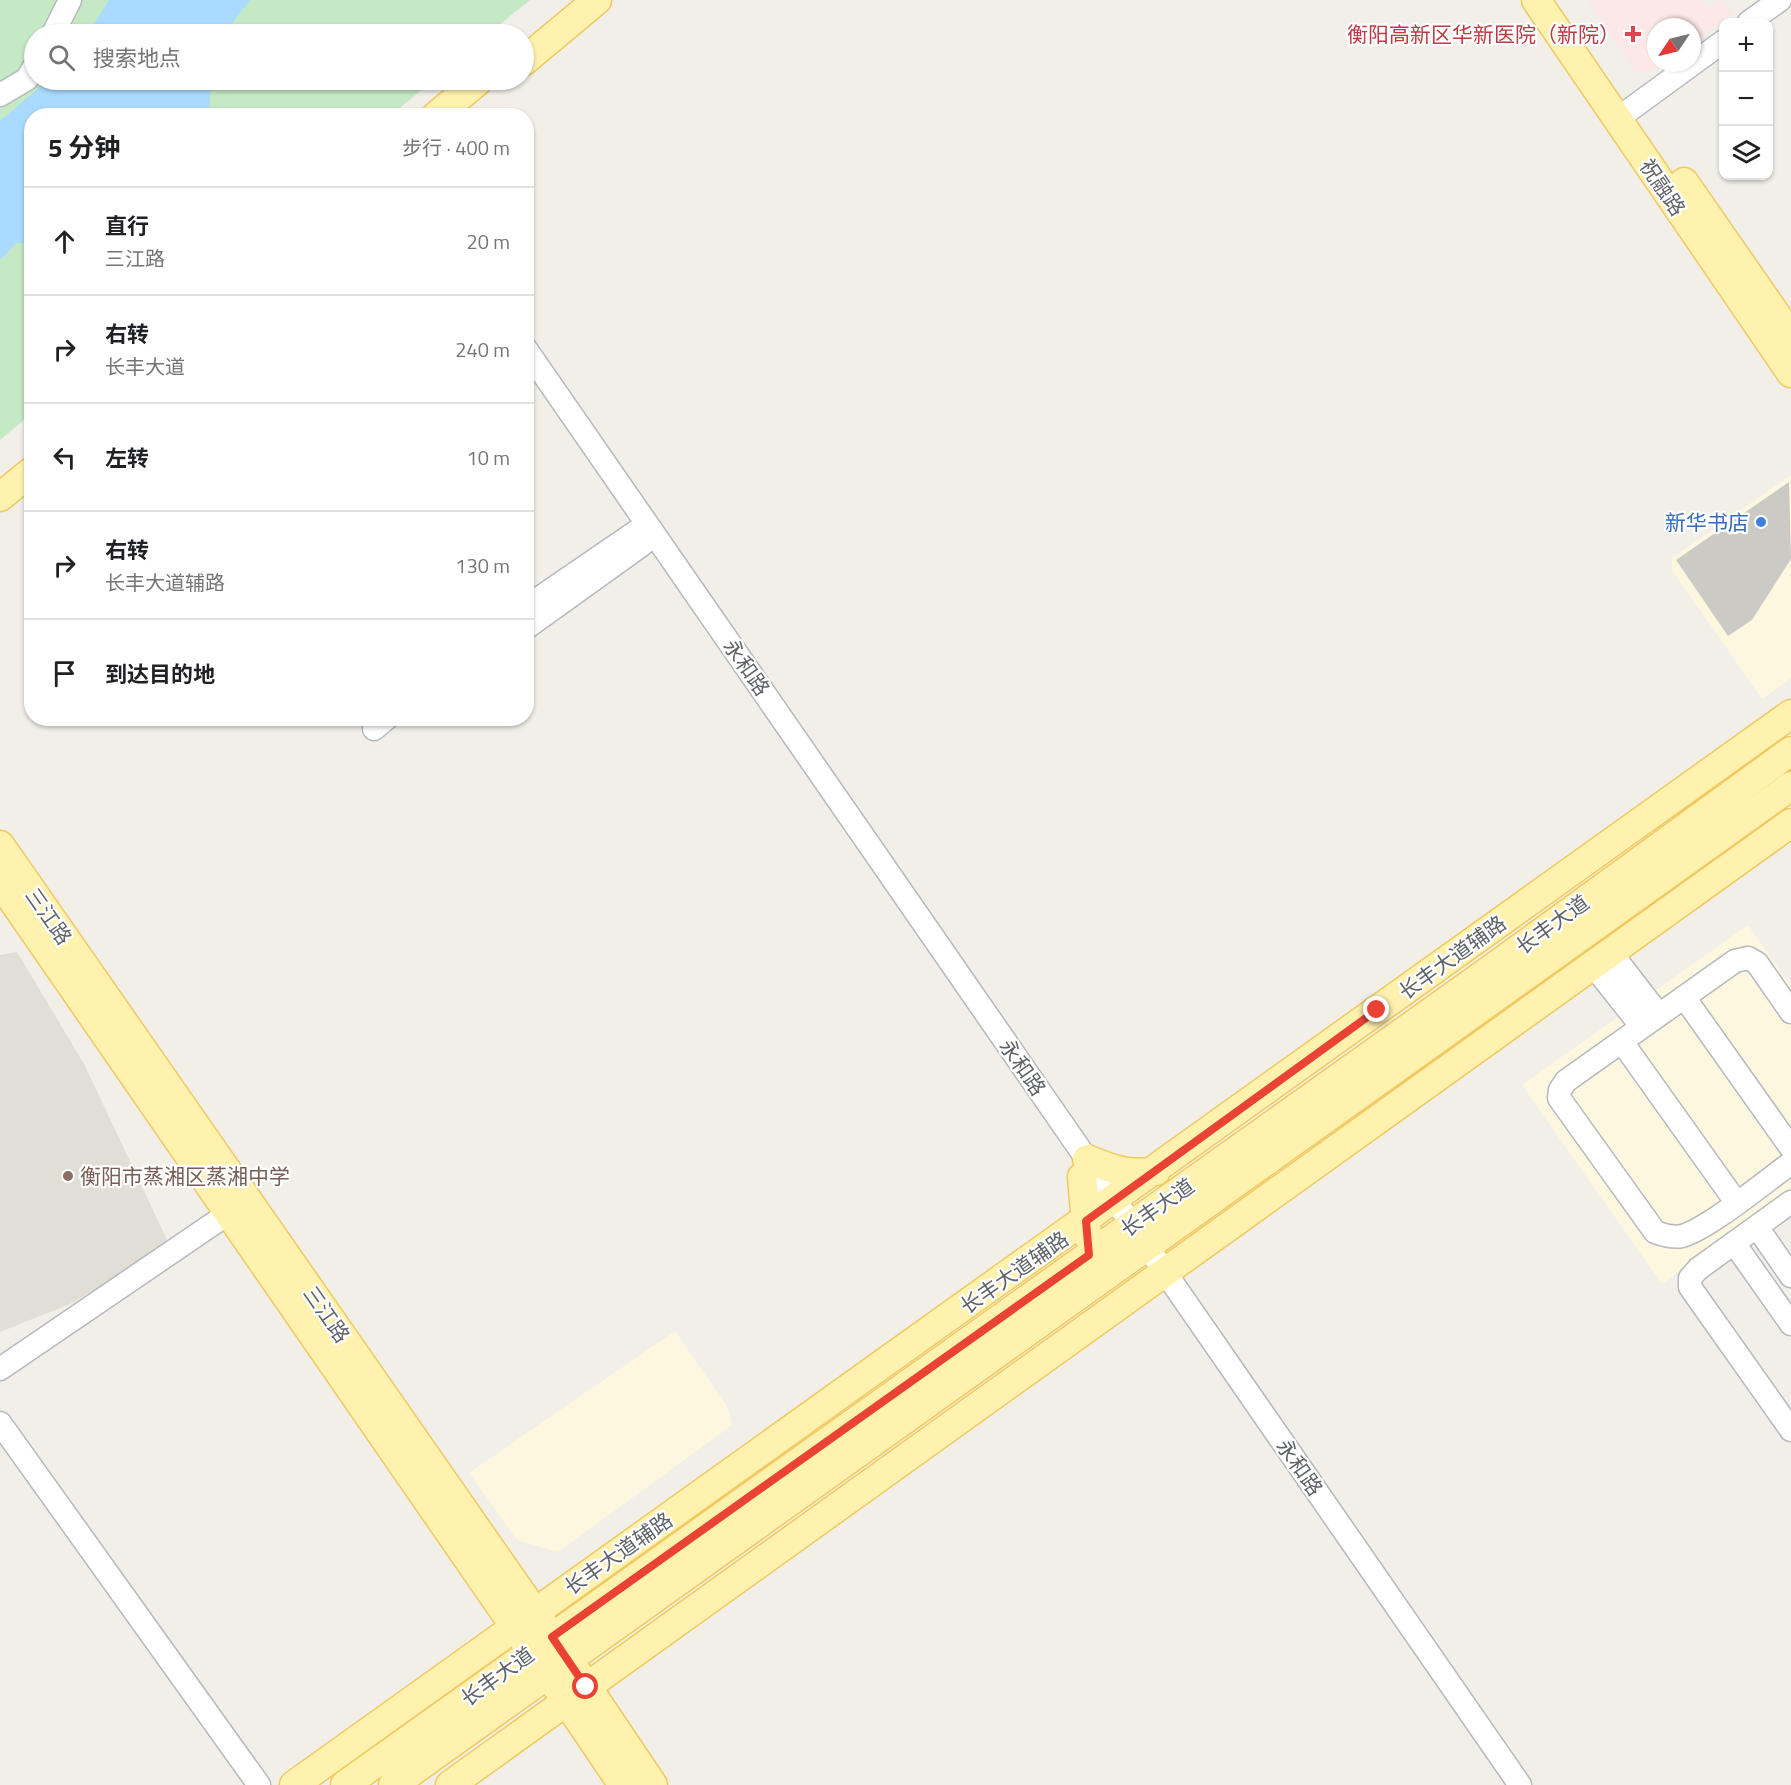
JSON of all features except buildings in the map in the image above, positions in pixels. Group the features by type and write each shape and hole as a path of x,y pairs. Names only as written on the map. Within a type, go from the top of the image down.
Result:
{"main road":[{"path":"534,35 575,0"},
{"path":"534,53 597,0"},
{"name":"祝融路","path":"1536,0 1625,113 1791,336"},
{"name":"祝融路","path":"1558,0 1625,113 1791,373"},
{"path":"446,108 467,90"},
{"path":"468,108 489,90"},
{"path":"0,477 24,458"},
{"path":"0,497 24,478"},
{"name":"长丰大道辅路","path":"294,1785 1156,1171 1791,714"},
{"name":"长丰大道","path":"345,1785 550,1655 1576,924 1791,751"},
{"name":"长丰大道","path":"393,1785 550,1655 1089,1255 1134,1240 1396,1036 1791,786"},
{"path":"450,1785 1791,823"},
{"name":"三江路","path":"0,845 577,1694 653,1785"},
{"name":"三江路","path":"0,882 229,1214 525,1619"},
{"path":"1576,924 1601,959"},
{"path":"1377,1010 1396,1036"},
{"path":"1089,1255 1101,1210 1084,1168 1138,1174 1156,1171"},
{"name":"三江路","path":"577,1694 623,1785"}],"street":[{"path":"58,24 70,0"},
{"path":"1755,18 1780,0"},
{"path":"1625,113 1719,45"},
{"path":"0,95 24,81"},
{"name":"永和路","path":"534,362 643,535"},
{"name":"永和路","path":"534,386 643,535 1084,1168"},
{"path":"534,602 643,535"},
{"path":"534,622 643,535"},
{"path":"1791,1012 1757,963 1748,958 1735,961 1566,1081 1560,1090 1559,1098 1563,1107 1655,1232 1681,1236 1699,1228 1791,1163"},
{"path":"1601,959 1600,974 1651,1021"},
{"path":"1684,997 1791,1148"},
{"path":"1622,1042 1736,1202"},
{"path":"1791,1202 1698,1269 1690,1278 1690,1287 1791,1430"},
{"name":"永和路","path":"1101,1210 1134,1240 1520,1785"},
{"path":"0,1369 229,1214"},
{"path":"1757,1227 1791,1276"},
{"path":"1734,1243 1791,1324"},
{"name":"永和路","path":"1159,1276 1502,1785"},
{"path":"0,1423 259,1785"}],"shaded area":[{"name":"衡阳高新区华新医院（新院）","path":"1587,0 1701,0 1708,9 1722,0 1732,14 1726,18 1719,18 1719,23 1701,36 1701,18 1647,18 1647,72 1638,73"},
{"path":"1791,475 1791,678 1762,699 1672,570 1672,558"},
{"path":"1748,925 1791,986 1791,1192 1662,1284 1522,1085"},
{"name":"衡阳市蒸湘区蒸湘中学","path":"17,952 84,1064 170,1246 70,1304 0,1332 0,955"},
{"path":"675,1331 727,1406 732,1425 558,1552 517,1540 469,1473"}],"green space":[{"path":"0,0 530,0 500,24 24,24 24,90 422,90 400,108 24,108 24,420 0,440"}],"water":[{"path":"109,0 250,0 232,24 94,24"},
{"path":"36,90 210,90 209,108 24,108 24,243 16,243 0,260 0,121"}],"place":[{"name":"衡阳高新区华新医院（新院）","path":"1633,34"},
{"name":"新华书店","path":"1761,522"},
{"name":"衡阳市蒸湘区蒸湘中学","path":"68,1176"}],"route":[{"path":"586,1687 552,1637 1089,1255 1086,1221 1377,1010"}]}
